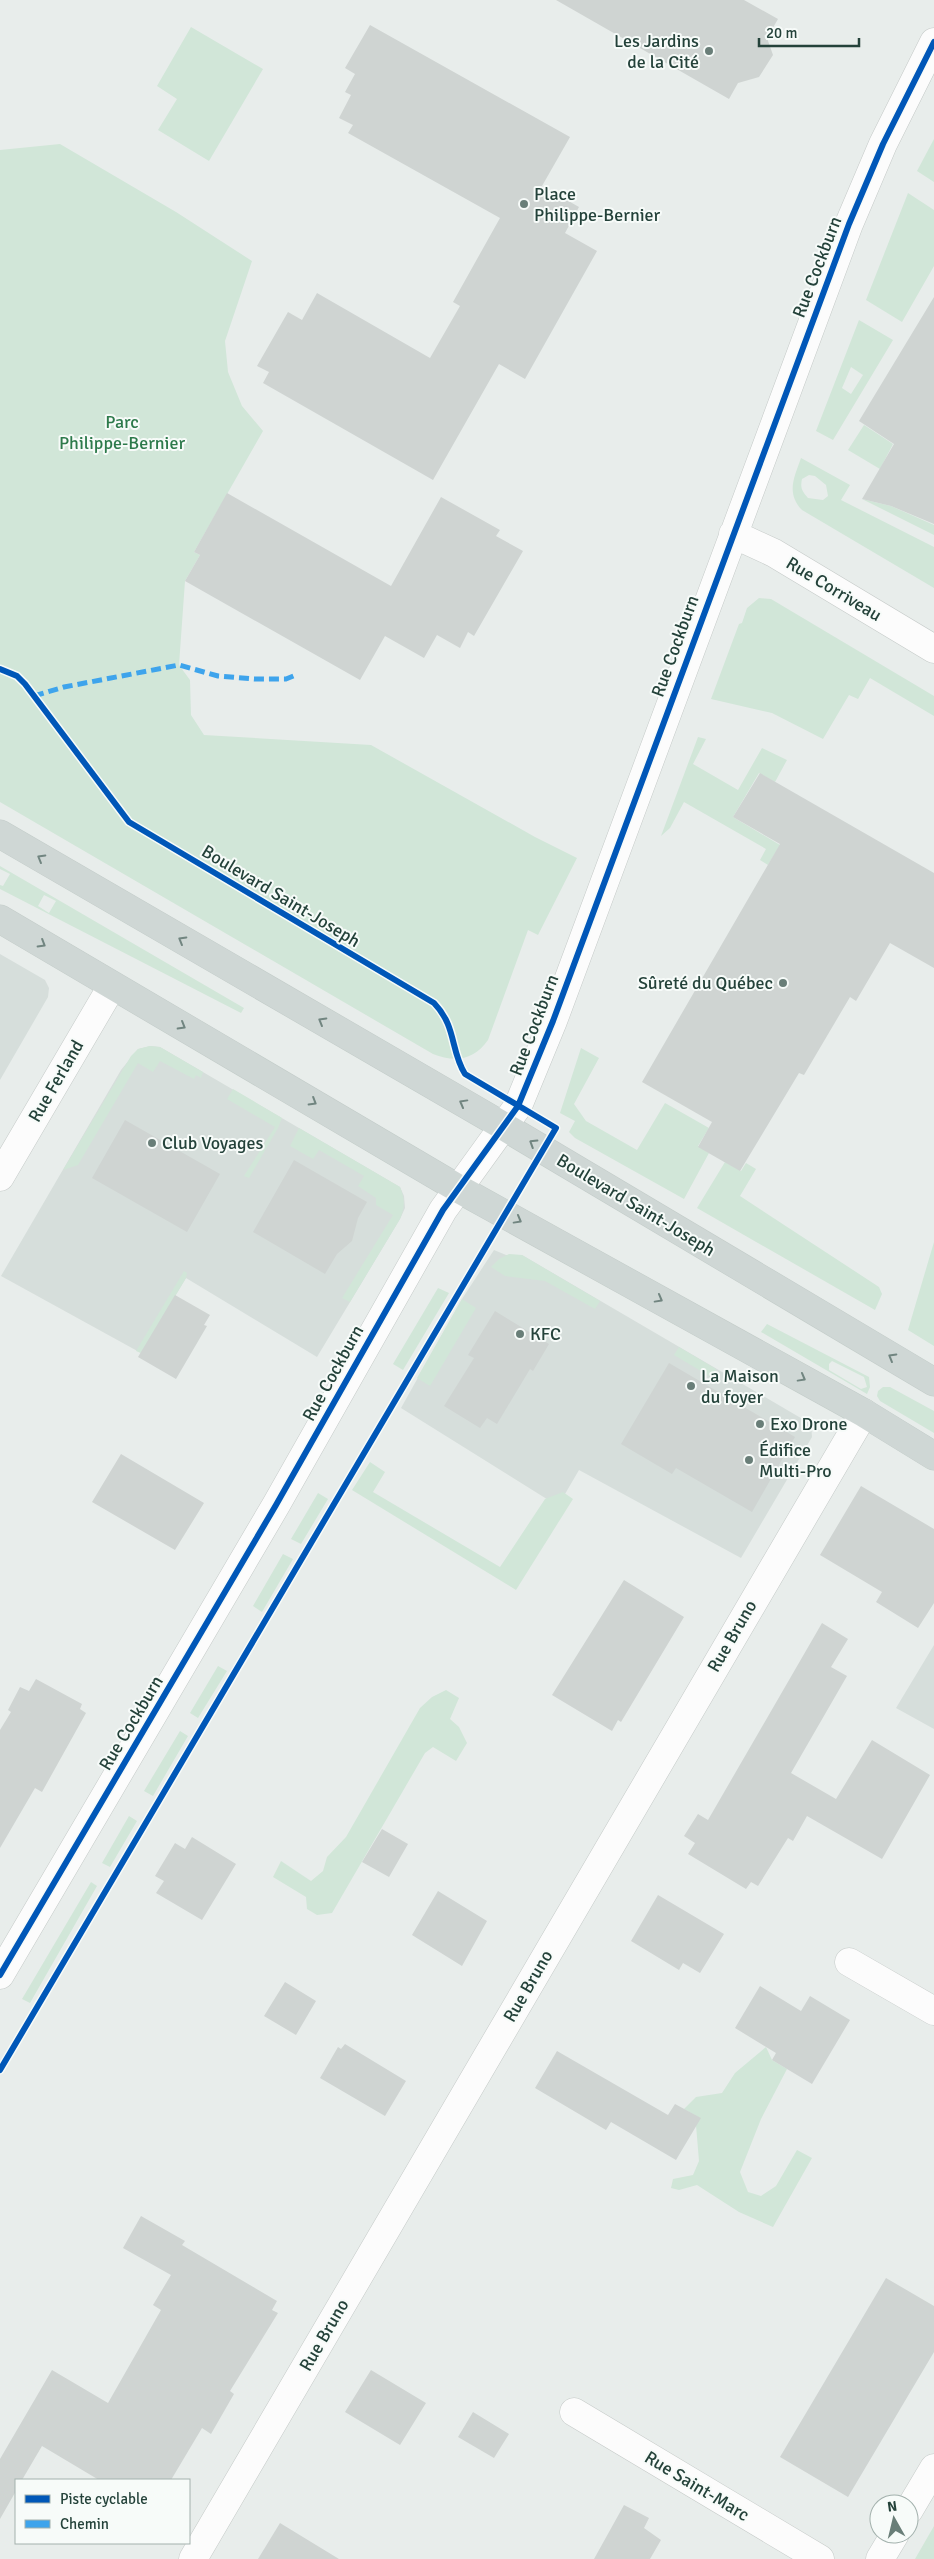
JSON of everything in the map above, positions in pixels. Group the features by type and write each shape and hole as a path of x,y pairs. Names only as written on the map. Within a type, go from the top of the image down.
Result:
{"main road":[{"name":"Boulevard Saint-Joseph","path":"0,834 505,1127 934,1382"},
{"path":"0,919 459,1190 864,1413 934,1456"}],"street":[{"name":"Rue Cockburn","path":"0,1974 271,1514 443,1210 505,1127 518,1106 553,1021 848,224 883,144 934,42"},
{"name":"Rue Corriveau","path":"733,534 774,553 934,649"},
{"name":"Rue Ferland","path":"0,1177 112,986"},
{"name":"Rue Bruno","path":"193,2559 864,1413"},
{"path":"849,1962 934,2011"},
{"name":"Rue Saint-Marc","path":"574,2412 820,2559"},
{"path":"919,2494 934,2468"},
{"path":"880,2559 889,2544"}],"shaded area":[{"path":"0,954 45,980 49,988 48,997 0,1080"},
{"path":"150,1046 160,1047 400,1187 404,1196 405,1208 400,1219 317,1357 186,1278 141,1353 1,1276 121,1070 138,1049"},
{"path":"494,1250 506,1255 522,1255 811,1424 812,1437 741,1558 579,1470 558,1506 401,1408 462,1299"},
{"path":"934,1645 934,1729 896,1708"}],"green space":[{"path":"191,27 263,69 209,161 158,130 177,99 157,86"},
{"path":"934,139 934,182 917,171"},
{"name":"Parc Philippe-Bernier","path":"60,144 176,212 252,261 225,341 228,372 242,406 263,431 194,552 200,555 185,581 179,665 190,680 191,715 204,735 371,745 535,837 577,858 538,935 528,930 488,1040 483,1047 470,1056 456,1059 433,1054 0,802 0,150"},
{"path":"908,193 934,210 934,266 902,322 866,300"},
{"path":"859,320 893,340 833,440 816,431","holes":["851,367 863,375 851,394 842,388"]},
{"path":"864,425 893,444 880,469 848,450"},
{"path":"801,458 850,485 841,500 934,547 934,588 802,510 794,498 793,491 794,479","holes":["809,475 815,476 826,485 828,496 823,500 808,498 802,489 802,479"]},
{"path":"862,499 891,506 934,525 934,535"},
{"path":"759,598 771,599 934,696 934,716 870,678 858,699 849,695 823,739 772,713 711,699 739,624 742,623 747,608"},
{"path":"698,737 706,739 693,764 738,790 762,748 787,760 775,782 759,773 733,817 780,845 768,865 760,860 766,849 684,802 670,828 661,836"},
{"path":"0,866 244,1008 241,1013 0,889 0,885 3,886 10,874 0,869","holes":["44,895 56,901 49,913 38,906"]},
{"path":"150,1046 160,1047 203,1072 201,1078 196,1075 194,1079 160,1061 153,1072 138,1063 78,1165 63,1170 131,1056 138,1049"},
{"path":"581,1048 599,1058 574,1104 586,1121 637,1150 665,1103 709,1128 698,1146 709,1153 684,1199 575,1138 569,1132 575,1121 560,1113"},
{"path":"233,1089 282,1118 249,1178 244,1176 275,1127 227,1099"},
{"path":"299,1128 400,1187 402,1191 404,1203 400,1219 350,1302 342,1298 393,1215 376,1205 376,1198 358,1186 364,1176 319,1150 313,1159 290,1146"},
{"path":"725,1162 741,1171 746,1163 756,1169 740,1196 879,1287 882,1294 875,1310 697,1208"},
{"path":"934,1242 934,1346 908,1330"},
{"path":"509,1254 522,1255 600,1301 595,1309 545,1281 505,1276 491,1267 499,1259"},
{"path":"184,1271 187,1273 186,1278 141,1353 136,1351"},
{"path":"438,1288 449,1293 403,1370 393,1364"},
{"path":"462,1299 476,1308 430,1386 417,1378"},
{"path":"767,1324 869,1377 870,1387 867,1394 761,1332","holes":["832,1361 864,1377 867,1387 861,1389 829,1370 829,1364"]},
{"path":"679,1347 716,1369 711,1377 674,1355"},
{"path":"883,1387 890,1387 934,1411 934,1433 880,1401 877,1396 878,1391"},
{"path":"370,1462 385,1472 373,1492 500,1567 545,1499 563,1492 573,1499 516,1590 352,1490"},
{"path":"318,1493 328,1499 301,1544 291,1539"},
{"path":"283,1554 293,1559 262,1612 253,1606"},
{"path":"218,1666 227,1671 198,1718 190,1713"},
{"path":"446,1690 459,1698 450,1719 459,1727 467,1743 456,1761 433,1747 425,1753 332,1913 317,1915 307,1909 306,1897 273,1877 281,1861 311,1881 323,1871 327,1857 346,1837 420,1708 432,1697"},
{"path":"180,1731 188,1736 153,1796 144,1791"},
{"path":"129,1816 137,1821 110,1867 102,1863"},
{"path":"91,1882 97,1886 30,2003 22,1999"},
{"path":"766,2047 772,2060 787,2069 761,2119 740,2172 748,2192 761,2196 776,2186 797,2150 812,2158 773,2227 739,2212 697,2185 679,2190 671,2188 673,2179 693,2175 699,2161 696,2125 700,2118 684,2109 696,2097 722,2093 735,2073"},
{"path":"934,2526 934,2559 915,2559"}],"building":[{"name":"Les Jardins de la Cité","path":"556,0 744,0 778,19 767,38 773,55 759,77 738,83 729,99"},
{"name":"Place Philippe-Bernier","path":"370,25 570,137 542,186 579,207 565,233 597,251 525,379 499,364 433,480 263,383 269,372 257,366 288,312 302,320 317,293 430,358 460,306 453,302 500,218 348,133 353,125 339,118 351,95 345,92 355,74 345,68"},
{"path":"934,297 934,524 891,506 862,499 894,444 859,421"},
{"path":"227,493 391,586 441,497 500,530 496,536 523,551 474,636 468,632 460,648 437,635 424,658 385,636 360,680 185,581 200,555 194,552"},
{"name":"Sûreté du Québec","path":"760,773 934,873 934,968 890,943 856,1001 850,997 804,1075 799,1073 740,1171 698,1147 712,1122 642,1082 780,844 733,817"},
{"path":"125,1120 220,1174 187,1232 92,1178"},
{"path":"294,1160 367,1202 358,1218 352,1241 337,1254 325,1274 253,1232"},
{"path":"175,1295 210,1315 204,1325 207,1326 176,1379 138,1357"},
{"path":"495,1311 549,1344 533,1371 530,1369 497,1424 487,1418 480,1428 444,1406 474,1358 468,1355"},
{"path":"669,1363 795,1437 752,1512 676,1468 672,1474 621,1444"},
{"path":"121,1454 204,1503 175,1550 92,1502"},
{"path":"861,1486 934,1529 934,1603 918,1628 876,1602 882,1592 820,1555"},
{"path":"624,1580 684,1617 621,1722 618,1720 612,1731 552,1695"},
{"path":"822,1623 848,1639 831,1667 847,1676 791,1773 836,1799 872,1740 930,1775 882,1859 807,1816 793,1841 788,1838 758,1886 751,1882 746,1889 688,1854 695,1843 684,1836 698,1814 708,1820"},
{"path":"36,1679 82,1704 80,1709 86,1713 42,1792 35,1788 0,1848 0,1730 11,1712 8,1710 20,1687 29,1691"},
{"path":"382,1829 408,1844 389,1877 362,1862"},
{"path":"192,1837 236,1864 202,1920 156,1893 164,1881 155,1876 175,1843 185,1849"},
{"path":"438,1891 487,1921 462,1966 412,1935"},
{"path":"658,1895 724,1934 700,1973 683,1963 679,1970 631,1941"},
{"path":"285,1982 316,2001 296,2035 264,2016"},
{"path":"760,1986 801,2011 810,1996 850,2020 812,2084 772,2060 776,2053 735,2028"},
{"path":"345,2044 406,2081 385,2116 320,2078 338,2047 341,2049"},
{"path":"557,2051 668,2115 675,2104 701,2118 676,2160 611,2122 606,2130 535,2088"},
{"path":"141,2216 185,2241 182,2245 277,2301 272,2310 278,2313 230,2391 234,2394 211,2434 202,2428 172,2479 97,2479 42,2446 23,2479 15,2479 15,2493 0,2519 0,2459 52,2370 108,2403 161,2310 153,2305 171,2275 123,2248"},
{"path":"886,2278 934,2306 934,2352 848,2497 780,2457"},
{"path":"371,2370 426,2403 400,2445 345,2412"},
{"path":"473,2412 509,2434 494,2458 458,2437"},
{"path":"624,2505 649,2518 644,2528 661,2540 650,2559 594,2559"},
{"path":"280,2523 339,2559 258,2559"}],"marked path":[{"path":"34,696 64,687 179,665 218,676 286,679 296,675"}],"cycle path":[{"path":"0,1975 276,1505 443,1210 518,1106 553,1021 849,224 883,144 934,42"},
{"path":"0,669 17,676 25,684 129,822 434,1003 450,1030 460,1065 465,1074 556,1128 0,2070"}],"place":[{"name":"Les Jardins de la Cité","path":"709,51"},
{"name":"Place Philippe-Bernier","path":"524,204"},
{"name":"Sûreté du Québec","path":"783,983"},
{"name":"Club Voyages","path":"152,1143"},
{"name":"KFC","path":"520,1334"},
{"name":"La Maison du foyer","path":"691,1386"},
{"name":"Exo Drone","path":"760,1424"},
{"name":"Édifice Multi-Pro","path":"749,1460"}]}
